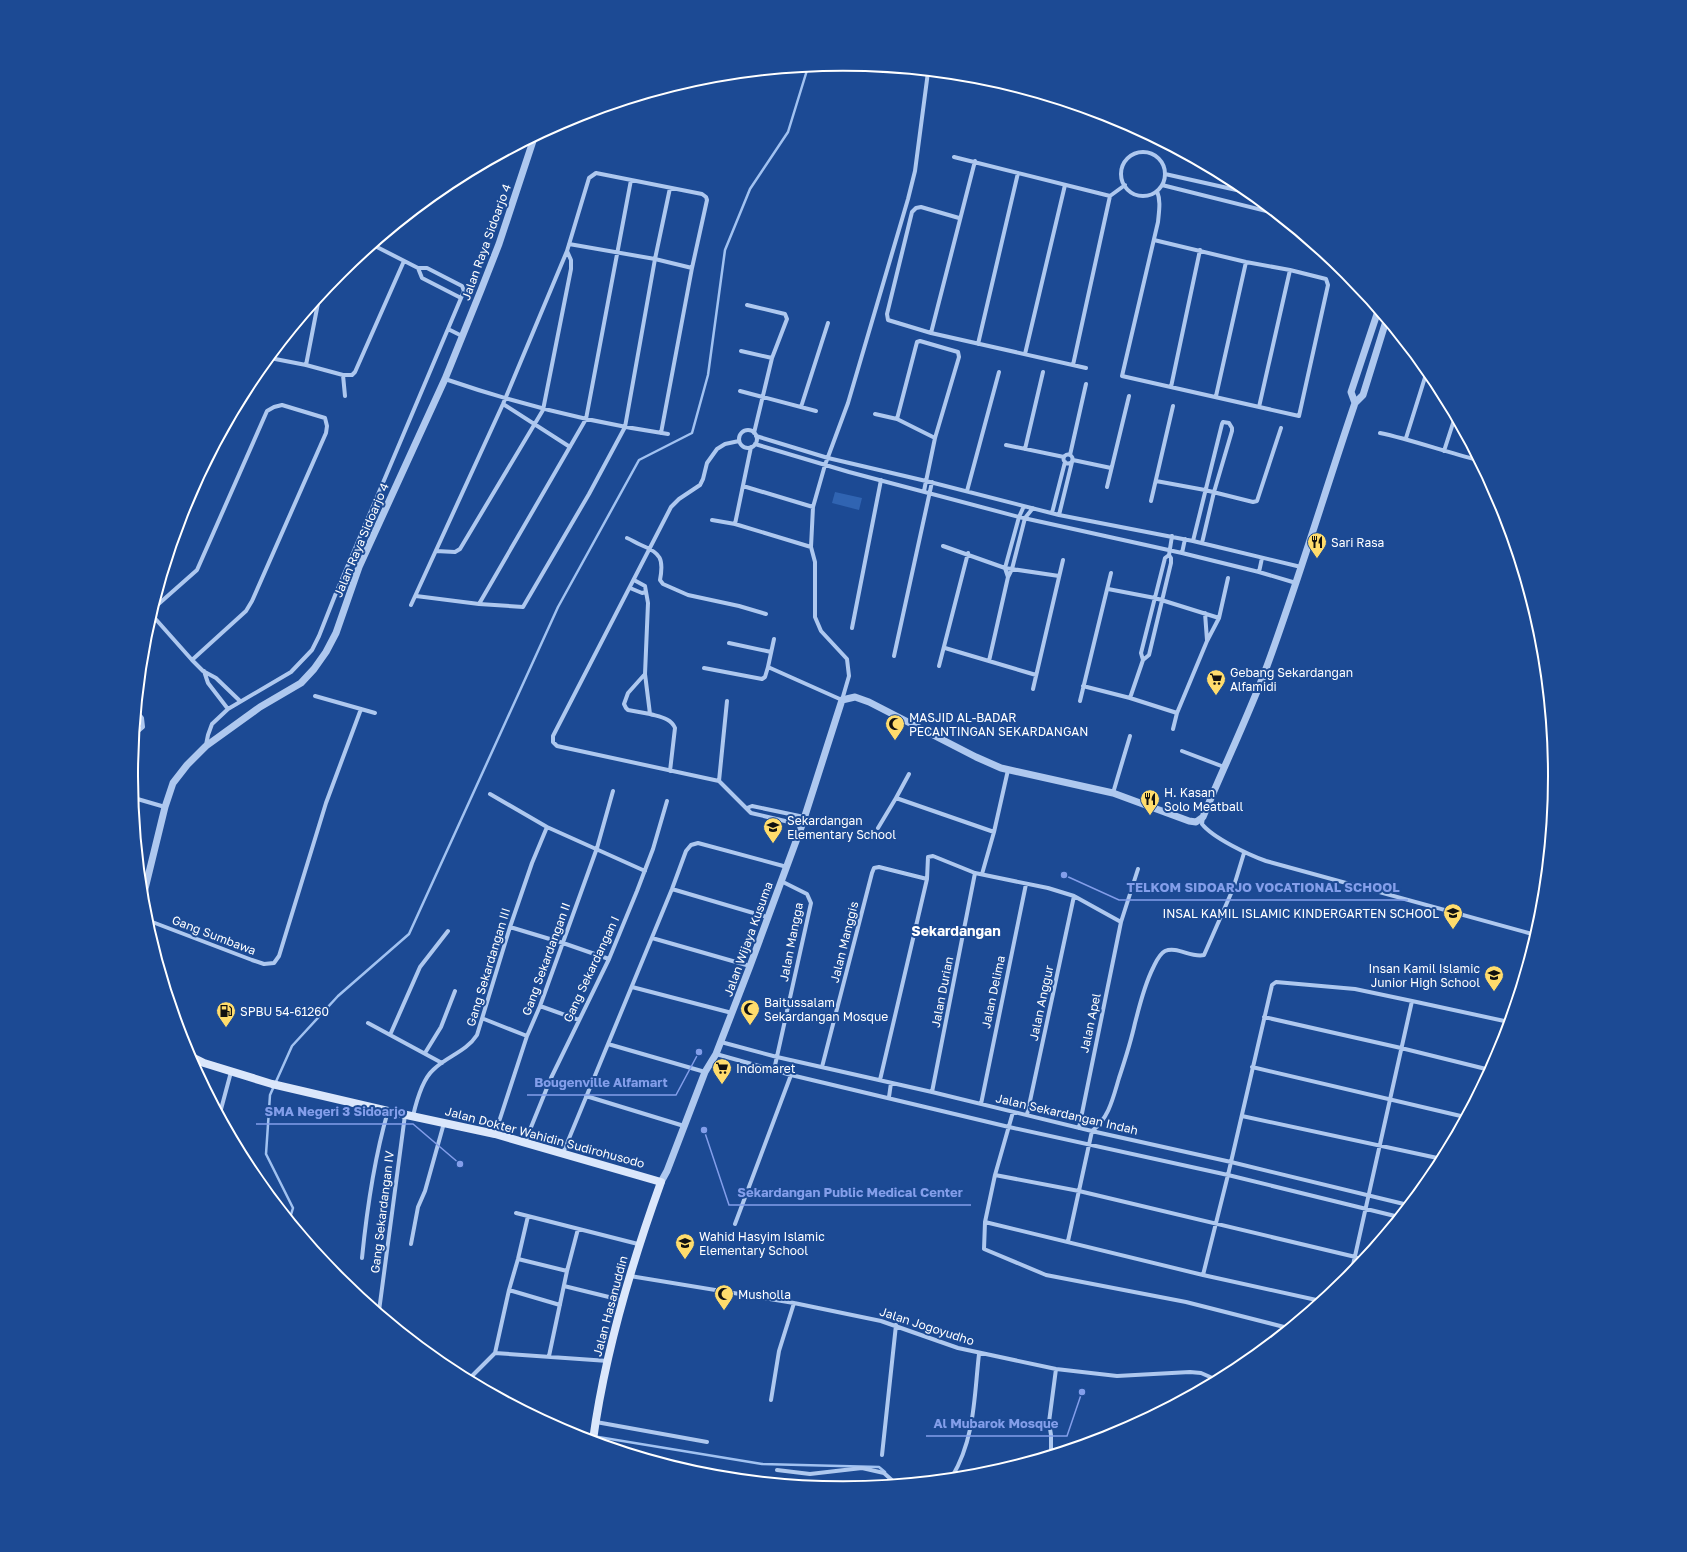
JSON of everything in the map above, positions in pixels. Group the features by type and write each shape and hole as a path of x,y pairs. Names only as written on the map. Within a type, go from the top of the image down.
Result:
{"main road":[{"name":"Jalan Dokter Wahidin Sudirohusodo","path":"198,1059 272,1084 495,1134 661,1182"},
{"name":"Jalan Hasanuddin","path":"594,1435 622,1300 638,1244 661,1182"}],"street":[{"path":"842,700 849,676 847,658 820,631 815,617 815,562 811,546 813,507 825,465 848,403 908,199 915,171 927,76"},
{"name":"Jalan Raya Sidoarjo 4","path":"147,881 165,807 173,783 187,765 206,746 260,707 300,683 314,669 326,652 336,633 362,560 445,379 499,244 532,144"},
{"path":"1146,152 1158,158 1163,163 1165,174 1162,186 1157,191 1143,196 1136,194 1125,185 1122,178 1124,165 1133,154 1146,152"},
{"path":"954,156 1110,196"},
{"path":"931,333 959,218 975,161"},
{"path":"978,344 1018,173"},
{"path":"411,605 504,402 567,251 589,178 596,174 702,194 708,200 692,268 661,433"},
{"path":"1165,174 1234,189"},
{"path":"478,604 586,419 616,253 631,180"},
{"path":"1025,354 1065,185"},
{"path":"1073,365 1110,196 1125,185"},
{"path":"1162,186 1264,211"},
{"path":"416,596 478,604 523,607 589,494 625,427 655,259 670,188"},
{"path":"1154,240 1246,262 1290,270 1326,280 1328,285 1299,416 1216,396 1122,376 1154,240 1160,206 1160,198 1157,191"},
{"path":"959,218 921,208 916,208 912,212 890,299 887,314 888,320 931,333 1086,368"},
{"path":"569,244 655,259 692,268"},
{"path":"206,746 212,724 228,709 291,672 312,650 464,290 462,286 427,268 418,268 378,247"},
{"path":"1171,386 1200,250"},
{"path":"436,551 455,552 460,549 543,410 571,268 571,260 567,251"},
{"path":"275,359 306,365 343,375 352,375 355,372 404,261"},
{"path":"1216,396 1246,262"},
{"path":"418,268 422,278 461,298"},
{"path":"1258,407 1290,270"},
{"path":"735,524 772,358 786,316 785,314 747,305"},
{"path":"306,365 317,306"},
{"path":"1355,403 1351,392 1377,314"},
{"path":"801,407 828,323"},
{"path":"1385,325 1363,395 1355,403 1296,583 1249,711 1203,817 1202,824 1204,827 1244,853 1280,866 1530,933"},
{"path":"448,329 462,336"},
{"path":"897,419 917,342 920,341 958,352 959,357 935,438 924,491"},
{"path":"741,351 772,358"},
{"path":"967,491 999,372"},
{"path":"1025,449 1043,372"},
{"path":"343,375 345,396"},
{"path":"1406,438 1425,377"},
{"path":"445,379 504,402 625,427 668,434"},
{"path":"1059,515 1072,461 1070,455 1086,384"},
{"path":"740,391 816,411"},
{"path":"1107,487 1129,396"},
{"path":"504,402 535,425 570,447"},
{"path":"161,602 197,570 267,411 282,405 324,418 327,426 326,433 252,602 246,611 192,660"},
{"path":"1151,501 1173,406"},
{"path":"875,414 897,419 935,438"},
{"path":"1193,541 1222,424 1223,422 1228,423 1232,428 1232,431 1214,492 1202,543"},
{"path":"1444,451 1453,423"},
{"path":"1156,481 1205,490 1253,502 1257,501 1281,428"},
{"path":"739,441 739,437 744,431 751,431 755,435 828,458 932,482 1059,515 1172,536 1301,567"},
{"path":"1380,433 1406,438 1444,451 1473,459"},
{"path":"739,441 744,447 753,445 1019,517 1169,553 1182,553 1259,572 1296,583"},
{"path":"739,441 725,444 710,456 700,484 679,499 671,507 553,736 553,742 557,746 719,781 752,812 802,825"},
{"path":"1006,445 1064,457 1070,455"},
{"path":"1052,513 1065,462 1064,457"},
{"path":"1065,462 1068,464 1072,461 1111,468"},
{"path":"852,628 881,480"},
{"path":"894,656 932,482"},
{"path":"743,486 813,507"},
{"path":"1008,577 1005,568 1019,517 1024,506"},
{"path":"989,662 1008,577 1012,569 1025,518 1033,508"},
{"path":"712,520 735,524 811,546"},
{"path":"1143,660 1141,653 1165,558 1169,553 1172,536"},
{"path":"627,538 650,548 661,557 663,565 660,580 663,584 688,595 739,606 766,614"},
{"path":"1182,553 1185,539"},
{"path":"943,546 1005,568 1059,576"},
{"path":"1130,698 1143,660 1149,655 1171,563 1169,553"},
{"path":"939,666 945,648 968,554"},
{"path":"1259,572 1262,558"},
{"path":"1033,689 1063,560"},
{"path":"1080,701 1111,573"},
{"path":"1173,729 1177,714 1207,640 1219,618 1228,578"},
{"path":"634,580 645,586 648,603 645,674 650,714"},
{"path":"1159,581 1166,583"},
{"path":"630,588 642,593 646,592"},
{"path":"1108,589 1155,598 1219,618"},
{"path":"1205,613 1207,640"},
{"path":"1150,619 1158,621"},
{"path":"156,620 203,671 216,678 240,701"},
{"path":"704,668 762,679 765,677 768,667 774,639"},
{"path":"730,642 771,652"},
{"path":"945,648 1036,675"},
{"path":"768,667 842,700 855,697 865,700 976,757 1008,770 1113,793 1189,821 1196,822 1203,817"},
{"path":"203,671 208,683 228,709"},
{"path":"645,674 628,693 624,704 628,710 650,714 673,722 675,728 670,770"},
{"path":"1083,686 1130,698 1177,714"},
{"path":"315,696 375,713"},
{"name":"Jalan Wijaya Kusuma","path":"661,1182 667,1171 705,1072 716,1054 721,1042 750,966 802,825 842,700"},
{"path":"719,781 726,701"},
{"name":"Gang Sumbawa","path":"154,923 252,960 264,964 274,963 279,956 284,942 326,803 362,709"},
{"path":"140,730 143,727 141,717"},
{"path":"1113,793 1130,736"},
{"path":"1182,751 1224,767"},
{"path":"982,874 994,832 1008,770"},
{"path":"878,828 909,774"},
{"name":"Gang Sekardangan II","path":"495,1134 527,1036 540,1006 596,848 613,791"},
{"path":"490,794 547,827 645,871"},
{"path":"896,798 994,832"},
{"path":"139,799 165,807"},
{"name":"Gang Sekardangan I","path":"525,1142 548,1084 609,958 645,871 653,849 666,801"},
{"path":"747,808 752,806 804,817"},
{"name":"Gang Sekardangan III","path":"413,1116 427,1076 442,1063 472,1043 478,1035 510,928 532,863 547,827"},
{"path":"563,1153 672,889 686,851 691,845 698,843 787,867"},
{"path":"1068,1241 1092,1131 1101,1124 1113,1098 1128,1051 1145,984 1159,956 1164,951 1171,950 1195,956 1204,955 1233,889 1244,853"},
{"path":"880,1080 927,879 928,857 931,855 975,873 1048,888 1074,896 1122,922"},
{"name":"Jalan Manggis","path":"822,1067 874,868 879,867 927,879"},
{"name":"Jalan Apel","path":"1079,1128 1122,922 1138,868"},
{"name":"Jalan Durian","path":"932,1092 975,873"},
{"name":"Jalan Mangga","path":"774,1070 811,903 808,894 781,881"},
{"name":"Jalan Delima","path":"981,1104 1026,884"},
{"path":"672,889 767,917"},
{"name":"Jalan Anggur","path":"1027,1116 1074,896"},
{"path":"510,928 609,958"},
{"path":"390,1035 420,968 448,930"},
{"path":"652,938 750,966"},
{"path":"1203,1275 1272,985 1276,982 1355,989 1504,1021"},
{"path":"632,986 732,1013"},
{"path":"425,1053 441,1027 455,991"},
{"path":"1354,1263 1412,1001"},
{"path":"540,1006 579,1020"},
{"path":"1264,1017 1402,1048 1485,1069"},
{"path":"484,1019 527,1036"},
{"path":"368,1024 442,1063"},
{"name":"Jalan Sekardangan Indah","path":"721,1042 777,1057 932,1092 1027,1116 1230,1162 1404,1204"},
{"path":"608,1044 705,1072"},
{"name":"Jalan Sekardangan Indah","path":"716,1054 790,1075 889,1097 1009,1127 1089,1143 1228,1175 1394,1216"},
{"path":"1252,1067 1461,1116"},
{"path":"222,1107 232,1071"},
{"path":"735,1224 790,1075"},
{"path":"889,1097 892,1083"},
{"path":"586,1096 684,1126"},
{"path":"362,1258 366,1214 378,1146 388,1111"},
{"path":"1013,1112 995,1175 985,1222 984,1249 1046,1275 1186,1302 1283,1327"},
{"name":"Gang Sekardangan IV","path":"380,1307 405,1115"},
{"path":"1242,1116 1436,1158"},
{"path":"412,1244 418,1207 425,1190 444,1122"},
{"path":"995,1175 1079,1191 1358,1258"},
{"path":"516,1214 638,1244"},
{"path":"473,1375 495,1353 508,1290 518,1259 528,1216"},
{"path":"985,1222 1203,1275 1315,1300"},
{"path":"549,1356 567,1271 578,1229"},
{"path":"518,1259 567,1271"},
{"name":"Jalan Jogoyudho","path":"630,1276 794,1303 881,1321 979,1354 1056,1370 1117,1376 1190,1372 1211,1378"},
{"path":"564,1286 622,1300"},
{"path":"508,1290 560,1305"},
{"path":"771,1400 779,1351 794,1303"},
{"path":"882,1455 896,1325"},
{"path":"495,1353 608,1361"},
{"path":"955,1472 964,1454 970,1436 979,1354"},
{"path":"1051,1450 1049,1422 1056,1370"},
{"path":"595,1425 707,1442"},
{"path":"777,1470 808,1474 862,1468 884,1474 890,1479"}],"shaded area":[{"path":"835,492 862,498 859,510 832,503"}],"waterway":[{"path":"291,1214 293,1208 266,1154 270,1095 292,1046 338,996 409,934 558,607 639,460 692,433 708,375 725,250 750,189 788,132 806,73"},
{"path":"600,1437 762,1464 879,1467 885,1472"}],"place":[{"name":"Sari Rasa","path":"1317,559"},
{"name":"Gebang Sekardangan Alfamidi","path":"1216,696"},
{"name":"MASJID AL-BADAR PECANTINGAN SEKARDANGAN","path":"895,741"},
{"name":"H. Kasan Solo Meatball","path":"1150,816"},
{"name":"Sekardangan Elementary School","path":"773,844"},
{"name":"TELKOM SIDOARJO VOCATIONAL SCHOOL","path":"1064,875"},
{"name":"INSAL KAMIL ISLAMIC KINDERGARTEN SCHOOL","path":"1453,930"},
{"name":"Insan Kamil Islamic Junior High School","path":"1494,992"},
{"name":"Baitussalam Sekardangan Mosque","path":"750,1026"},
{"name":"SPBU 54-61260","path":"226,1028"},
{"name":"Bougenville Alfamart","path":"699,1052"},
{"name":"Indomaret","path":"722,1085"},
{"name":"Sekardangan Public Medical Center","path":"704,1130"},
{"name":"SMA Negeri 3 Sidoarjo","path":"460,1164"},
{"name":"Wahid Hasyim Islamic Elementary School","path":"685,1260"},
{"name":"Musholla","path":"724,1311"},
{"name":"Al Mubarok Mosque","path":"1082,1392"}],"district":[{"name":"Sekardangan","path":"956,930"}]}
